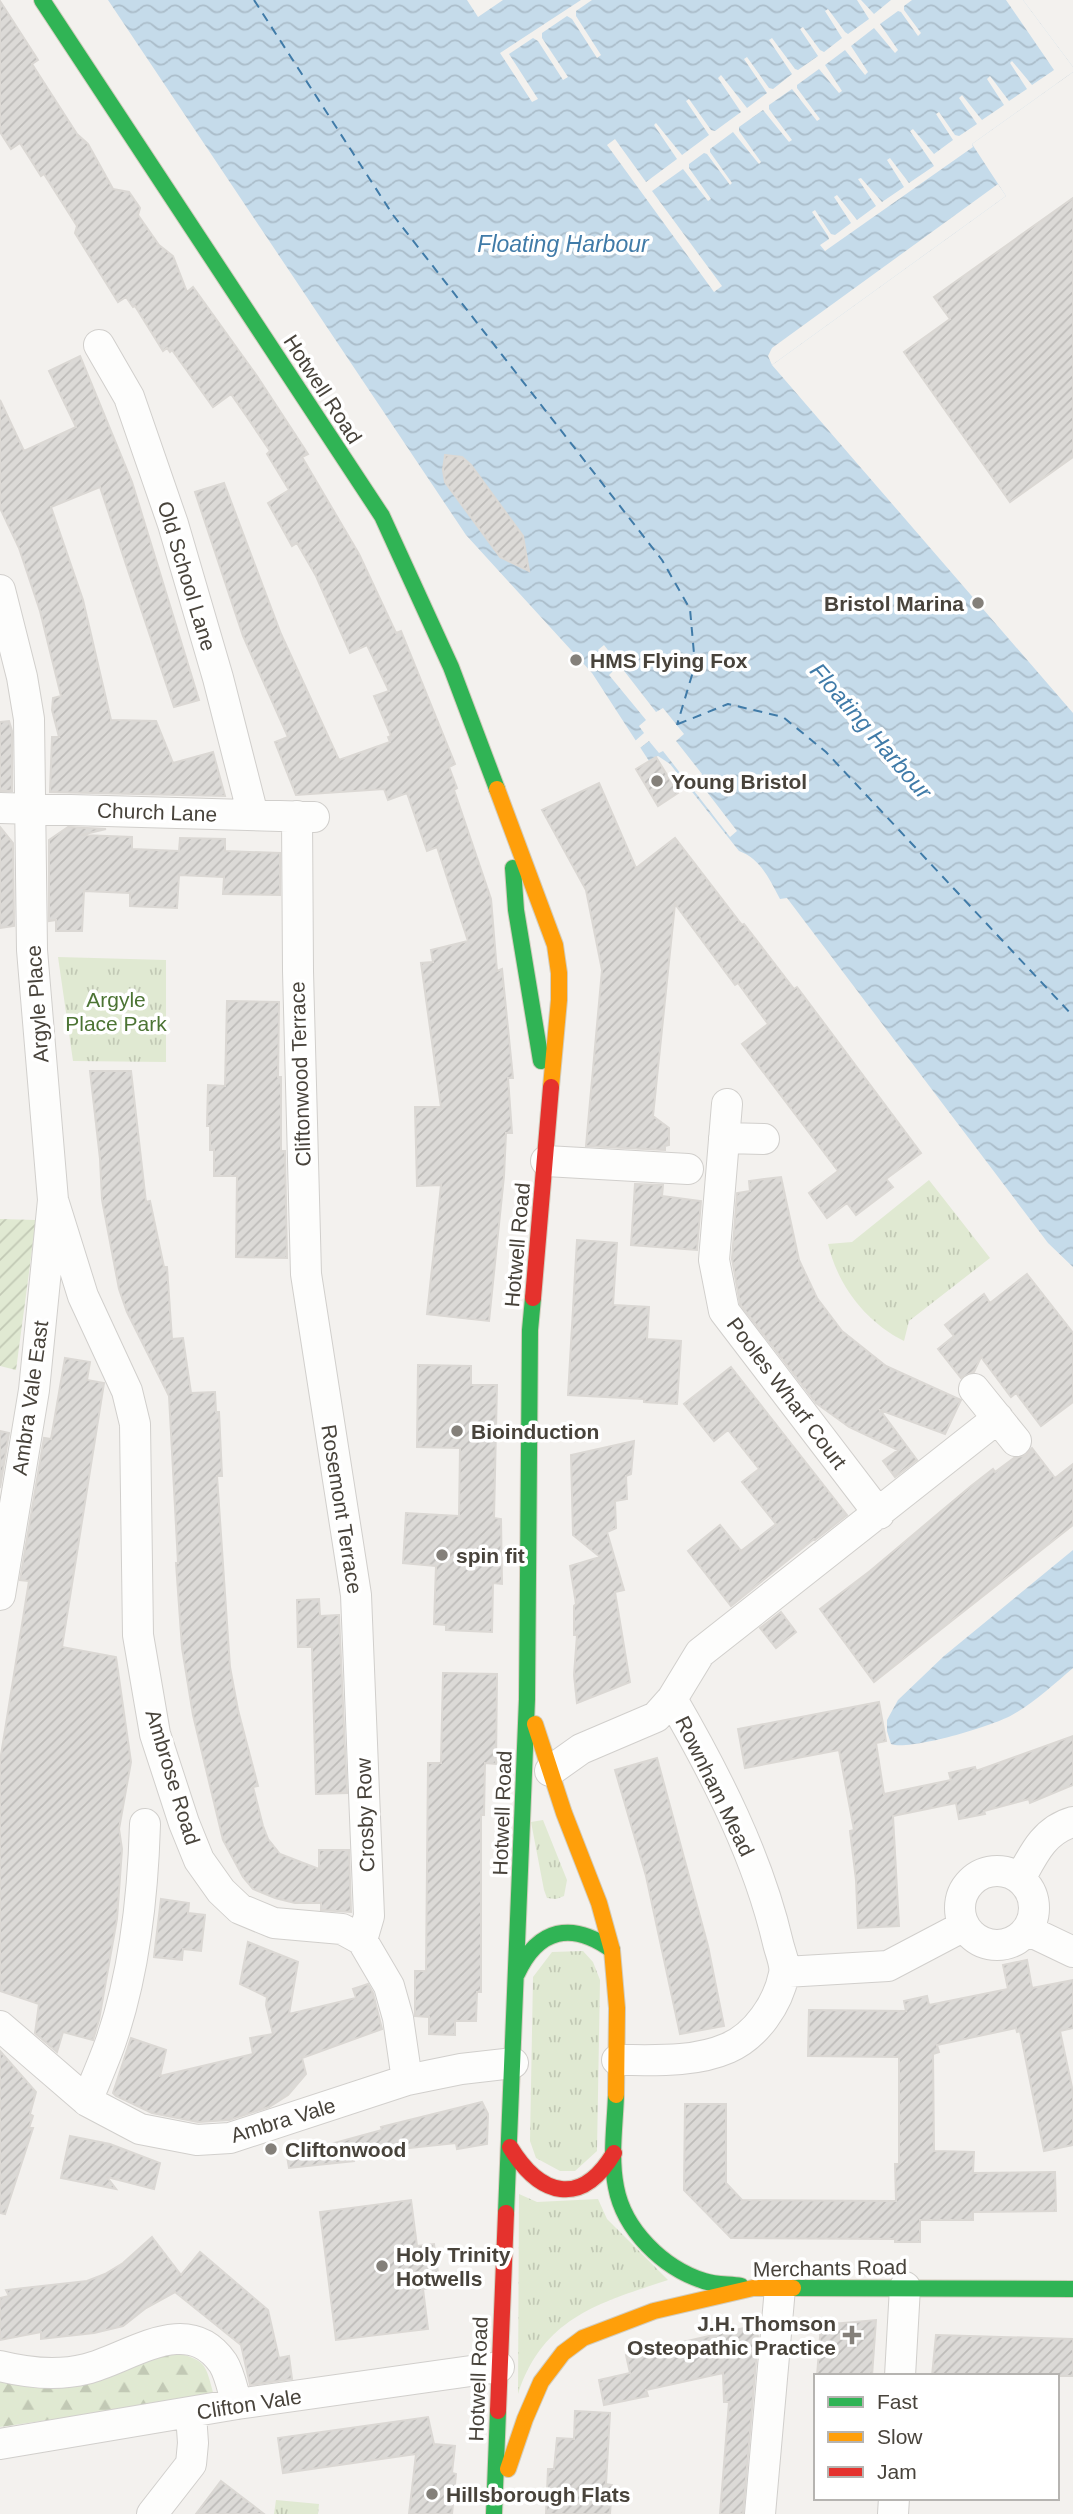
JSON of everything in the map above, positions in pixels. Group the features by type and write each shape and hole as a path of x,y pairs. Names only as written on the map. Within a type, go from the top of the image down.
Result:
{"main road":[{"name":"Hotwell Road","path":"42,0 382,516 451,667 555,945 559,973 550,1114 530,1330 527,1699 494,2512"},
{"name":"Hotwell Road","path":"512,831 516,910 550,1114"},
{"path":"527,1699 566,1821 595,1894 611,1950 617,2060 614,2153 617,2190 624,2210 635,2229 660,2256 679,2269 705,2281 767,2288"},
{"path":"517,1974 527,1954 542,1941 558,1934 577,1933 594,1938 611,1950"},
{"path":"510,2147 527,2172 537,2181 565,2190 582,2186 601,2174 614,2153"},
{"name":"Merchants Road","path":"494,2512 541,2382 563,2353 583,2338 620,2322 669,2307 767,2288 1073,2289"}],"street":[{"name":"Old School Lane","path":"99,345 129,397 173,524 218,678 253,815"},
{"name":"Argyle Place","path":"0,590 22,677 29,719 15,808 32,950 53,1200"},
{"name":"Church Lane","path":"15,808 306,817"},
{"name":"Cliftonwood Terrace","path":"306,817 298,971 306,1274 314,1331"},
{"name":"Pooles Wharf Court","path":"727,1104 714,1260 724,1311 879,1514"},
{"path":"724,1138 764,1139"},
{"path":"545,1161 688,1169"},
{"name":"Ambra Vale East","path":"0,1595 34,1390 53,1200"},
{"name":"Ambrose Road","path":"53,1200 83,1296 127,1391 135,1424 138,1635 155,1734 199,1860 221,1891 240,1909 274,1923 342,1929 362,1940"},
{"name":"Rosemont Terrace","path":"314,1331 356,1595 361,1689"},
{"path":"672,1699 700,1653 879,1514 1007,1430 974,1389"},
{"name":"Crosby Row","path":"361,1689 369,1916 362,1940"},
{"name":"Rownham Mead","path":"551,1771 580,1749 656,1717 672,1699 720,1787 769,1902 785,1972"},
{"path":"1020,1879 1039,1845 1055,1830 1073,1822"},
{"path":"87,2101 111,2040 134,1947 144,1871 145,1824"},
{"path":"1001,1871 1020,1879 1029,1890 1034,1909 1032,1921 1018,1939 1005,1945 980,1942 964,1926 960,1911 961,1898 966,1887 975,1878 988,1872 1001,1871"},
{"path":"617,2060 695,2057 728,2048 750,2034 761,2022 771,2007 785,1972 888,1966 964,1926"},
{"path":"1027,1930 1073,1952"},
{"path":"362,1940 389,1986 398,2018 407,2080"},
{"name":"Ambra Vale","path":"0,2026 87,2101 140,2129 197,2140 230,2138 407,2080 513,2063"},
{"path":"900,2374 905,2287"},
{"path":"760,2514 767,2288"},
{"path":"0,2366 21,2372 53,2373 85,2369 174,2337 196,2341 213,2353 224,2365 237,2404"},
{"name":"Clifton Vale","path":"0,2444 191,2414 237,2404 499,2367"},
{"path":"152,2514 191,2464 191,2414"}],"green space":[{"name":"Argyle Place Park","path":"58,957 166,960 166,1062 73,1061"},
{"path":"929,1180 990,1258 909,1321 904,1341 878,1324 856,1301 839,1274 828,1244 852,1242"},
{"path":"0,1219 36,1220 16,1370 0,1366"},
{"path":"543,1820 567,1880 564,1896 556,1899 547,1898 544,1890 531,1822"},
{"path":"583,1951 593,1962 600,1980 597,2151 575,2171 560,2171 536,2158 530,2141 533,1977 552,1952"},
{"path":"519,2194 537,2202 598,2199 607,2219 668,2280 596,2306 576,2317 542,2347 518,2394"},
{"path":"172,2352 192,2357 202,2364 214,2396 0,2427 0,2377 43,2388 76,2385"},
{"path":"276,2500 319,2504 318,2514 274,2514"}],"water":[{"name":"Floating Harbour","path":"108,0 467,0 478,17 503,0 1023,0 1073,67 1073,72 972,144 1006,196 772,365 1073,713 1073,1267 1048,1243 787,898 780,899 759,864 739,851 670,764 658,756 649,761 592,673 466,535"},
{"path":"1073,1550 1073,1668 1028,1705 1002,1720 933,1741 891,1744 887,1720 898,1700 944,1656"}],"pier":[{"path":"581,0 592,0 576,11 576,16 601,55 597,58 572,19 567,16 542,33 542,38 568,77 563,80 538,41 533,38 509,54 538,99 532,102 500,53"},
{"path":"857,0 861,0 874,14 891,0 912,0 904,6 904,10 921,33 918,36 898,11 880,24 898,50 895,53 874,28 851,46 868,72 865,75 845,50 825,65 842,91 839,93 819,69 797,85 820,119 817,121 792,89 769,105 769,109 792,140 789,142 763,110 739,127 739,131 761,162 759,164 733,132 710,149 732,183 730,185 707,154 704,153 689,164 689,168 711,199 708,201 683,169 652,191 722,286 714,292 607,145 615,139 646,182 677,159 654,125 656,123 682,155 709,135 686,101 689,99 711,130 715,131 741,112 718,78 721,75 747,108 767,93 744,59 747,57 769,88 773,89 792,74 769,40 772,38 798,70 818,56 800,29 803,27 824,52 842,38 825,11 828,9 848,34 869,19"},
{"path":"1006,0 1023,0 1073,67 1073,72 972,144 973,147 825,251 820,245 829,239 828,236 812,212 815,210 831,234 835,235 851,223 834,197 837,195 857,220 876,206 858,179 861,178 882,202 904,187 887,160 890,158 909,183 934,166 910,131 913,129 934,154 953,140 936,114 939,112 955,135 959,136 977,124 959,98 962,95 982,120 1004,105 987,79 990,76 1009,101 1027,89 1010,63 1012,61 1032,85 1054,70"},
{"path":"998,184 1006,196 772,365 768,356 772,348"},
{"path":"604,645 656,712 663,708 684,734 676,741 702,774 697,779 737,831 730,837 663,751 659,753 649,741 640,748 635,741 644,733 639,726 646,720 609,675 614,670 598,650"}],"building":[{"path":"0,1 38,60 32,64 77,134 88,144 113,189 129,192 140,208 138,215 159,245 173,256 187,292 193,287 257,376 308,454 302,457 359,554 396,633 401,631 455,764 449,767 457,788 454,790 491,899 497,971 502,969 513,1078 508,1078 512,1133 506,1133 489,1321 427,1314 441,1185 417,1186 415,1107 441,1107 421,963 433,962 431,950 468,941 437,847 427,851 407,793 388,800 384,789 296,795 275,742 288,737 243,636 195,492 224,483 281,634 339,760 390,742 388,737 391,736 374,696 389,691 367,645 350,653 316,576 297,543 292,546 268,503 289,490 267,454 270,451 231,394 213,407 172,350 170,352 167,348 163,351 135,306 133,307 126,297 118,302 75,233 77,226 44,174 41,176 20,143 11,149 0,132"},
{"path":"1073,198 1073,457 1010,502 904,352 950,319 934,297"},
{"path":"80,356 132,482 199,700 174,707 100,487 51,507 83,600 111,720 156,721 173,763 213,752 225,796 50,792 52,737 59,737 52,710 53,698 61,696 40,611 19,548 0,508 0,400 24,451 76,427 49,371"},
{"path":"445,455 462,457 471,465 523,536 529,571 500,557 445,482"},
{"path":"9,721 12,731 12,791 0,791 0,722"},
{"name":"Young Bristol","path":"656,757 678,793 658,806 636,769"},
{"path":"599,783 636,868 675,838 794,989 797,987 921,1153 886,1179 893,1187 856,1215 847,1203 827,1218 809,1193 838,1171 742,1044 768,1024 738,983 735,985 675,904 653,1116 669,1128 669,1145 665,1146 665,1150 586,1146 602,970 586,890 542,810"},
{"path":"0,827 13,843 14,926 0,928"},
{"path":"68,827 106,829 81,835 132,837 132,849 179,851 180,838 225,839 225,851 280,853 280,895 223,894 224,877 179,875 177,908 130,906 130,893 84,891 82,931 56,931 56,920 49,921 49,840"},
{"path":"227,1001 279,1002 278,1077 281,1077 281,1151 285,1151 287,1258 236,1257 237,1176 214,1176 214,1150 210,1150 210,1126 207,1126 208,1085 225,1086"},
{"path":"90,1071 131,1071 146,1202 150,1201 164,1267 167,1267 172,1339 183,1338 191,1393 215,1392 216,1412 219,1412 222,1476 217,1476 230,1667 258,1786 253,1787 263,1826 268,1839 280,1854 319,1869 319,1850 349,1850 351,1912 321,1910 321,1903 295,1903 253,1889 243,1877 223,1840 193,1715 182,1648 169,1396 127,1312 119,1289 102,1200"},
{"path":"781,1177 799,1260 817,1298 842,1331 886,1366 961,1400 945,1434 880,1410 917,1460 895,1477 883,1461 898,1450 849,1427 816,1403 740,1304 732,1259 737,1193 750,1191 749,1181"},
{"path":"635,1184 663,1185 662,1196 701,1201 697,1250 631,1245"},
{"path":"577,1240 617,1243 613,1305 649,1307 647,1339 681,1341 677,1404 644,1402 644,1399 568,1395"},
{"path":"1027,1274 1073,1333 1073,1402 1041,1426 1016,1393 1011,1397 981,1357 974,1372 961,1378 938,1349 954,1336 945,1325 984,1294 990,1303"},
{"path":"65,1358 90,1362 87,1380 104,1383 62,1647 116,1657 131,1762 119,1829 122,1849 117,1919 99,2020 93,2040 63,2032 57,2052 35,2033 39,2004 0,1991 0,1761 29,1581 20,1580 44,1438 51,1439"},
{"path":"418,1365 471,1366 471,1385 497,1385 494,1518 501,1519 502,1584 493,1583 492,1632 446,1630 446,1625 434,1624 436,1566 403,1563 406,1513 459,1516 460,1448 417,1447"},
{"path":"731,1367 847,1515 731,1606 688,1551 720,1525 741,1551 776,1524 742,1482 759,1469 728,1430 714,1441 684,1404"},
{"path":"0,1431 9,1433 0,1488"},
{"path":"634,1441 631,1474 626,1476 627,1499 615,1501 616,1528 607,1532 624,1590 615,1592 630,1682 577,1703 574,1675 576,1604 570,1566 600,1557 573,1535 571,1455"},
{"path":"1032,1448 1055,1478 1073,1464 1073,1525 874,1682 820,1609 993,1469 995,1472 1014,1458 1026,1455"},
{"path":"319,1599 320,1616 339,1615 347,1793 316,1794 312,1647 298,1647 297,1600"},
{"path":"781,1612 796,1632 776,1648 760,1628"},
{"path":"443,1673 497,1674 496,1764 485,1763 484,1815 481,1815 481,1992 477,1992 476,2021 455,2021 455,2035 429,2034 429,2017 415,2016 415,1971 426,1971 428,1763 441,1763"},
{"path":"879,1702 886,1741 876,1743 884,1794 951,1780 949,1773 975,1767 976,1771 1073,1736 1073,1785 1030,1803 1029,1799 984,1811 985,1814 959,1819 956,1803 893,1816 899,1926 858,1928 850,1831 854,1830 839,1750 745,1768 738,1729"},
{"path":"657,1758 708,1946 724,2026 680,2034 646,1876 615,1770"},
{"path":"161,1899 189,1903 188,1913 205,1915 201,1951 183,1949 182,1960 154,1957"},
{"path":"248,1942 298,1962 289,2014 356,1998 353,1989 368,1984 373,1993 382,2029 302,2058 306,2074 288,2095 269,2107 229,2120 198,2122 152,2113 116,2096 113,2093 131,2038 166,2050 160,2076 253,2054 250,2038 273,2034 266,2005 267,1997 240,1984"},
{"path":"1027,1960 1032,1988 1073,1980 1073,2028 1060,2031 1073,2092 1073,2145 1044,2151 1020,2031 1017,2032 1016,2028 937,2045 939,2052 933,2054 934,2151 974,2152 973,2173 1055,2172 1056,2211 973,2212 973,2220 920,2220 920,2242 895,2242 895,2239 731,2238 684,2190 685,2104 726,2104 726,2183 742,2200 896,2201 895,2164 899,2164 899,2057 808,2056 809,2010 906,2011 904,2001 927,1996 929,2005 1008,1989 1003,1965"},
{"path":"0,2051 36,2092 30,2114 33,2116 29,2128 33,2128 5,2214 0,2213"},
{"path":"482,2102 488,2114 487,2144 457,2149 456,2143 353,2154 354,2161 289,2168 287,2156 382,2130 381,2127"},
{"path":"70,2136 110,2144 160,2163 154,2189 107,2177 116,2189 61,2178"},
{"name":"Holy Trinity Hotwells","path":"411,2200 417,2246 434,2244 440,2287 423,2289 428,2329 336,2340 320,2212"},
{"path":"152,2237 181,2275 200,2252 268,2310 279,2358 289,2356 292,2379 250,2385 241,2345 175,2292 146,2308 123,2326 94,2333 41,2339 41,2332 0,2340 0,2298 9,2296 6,2290 87,2281 123,2263"},
{"path":"876,2320 872,2374 817,2374 821,2325"},
{"path":"757,2325 743,2514 720,2514 729,2402 724,2402 723,2373 646,2390 648,2396 604,2405 599,2380 630,2373 626,2355"},
{"path":"936,2335 1073,2339 1073,2376 932,2374"},
{"path":"575,2411 610,2413 606,2484 612,2485 610,2514 546,2514 548,2469 554,2469 557,2438 574,2439"},
{"path":"428,2417 434,2444 455,2446 452,2473 456,2474 452,2514 409,2514 416,2454 283,2473 278,2438"},
{"path":"221,2481 264,2514 196,2514"}],"ferry route":[{"path":"254,0 393,215 662,560 690,609 695,665 677,725"},
{"path":"678,724 728,704 783,717 826,752 1073,1016"}],"traffic: fast":[{"path":"42,0 382,516 451,667 497,789"},
{"path":"513,868 516,910 541,1061"},
{"path":"506,2213 527,1699 530,1330 533,1298"},
{"path":"517,1974 535,1947 557,1934 583,1935 612,1950"},
{"path":"616,2095 614,2176 620,2203 627,2218 648,2245 674,2267 709,2282 741,2286"},
{"path":"793,2288 1073,2289"},
{"path":"494,2514 498,2411"}],"traffic: slow":[{"path":"497,789 555,945 559,1000 551,1087"},
{"path":"535,1724 564,1813 599,1903 612,1950 617,2008 616,2095"},
{"path":"508,2469 541,2382 563,2353 583,2338 654,2311 753,2288 793,2288"}],"traffic: jam":[{"path":"533,1298 551,1087"},
{"path":"510,2147 534,2176 547,2185 561,2189 575,2188 588,2182 601,2171 614,2153"},
{"path":"498,2411 506,2213"}],"place":[{"name":"Bristol Marina","path":"978,603"},
{"name":"HMS Flying Fox","path":"576,660"},
{"name":"Young Bristol","path":"657,781"},
{"name":"Bioinduction","path":"457,1431"},
{"name":"spin fit","path":"442,1555"},
{"name":"Cliftonwood","path":"271,2149"},
{"name":"Holy Trinity Hotwells","path":"382,2266"},
{"name":"J.H. Thomson Osteopathic Practice","path":"852,2335"},
{"name":"Hillsborough Flats","path":"432,2494"}]}
